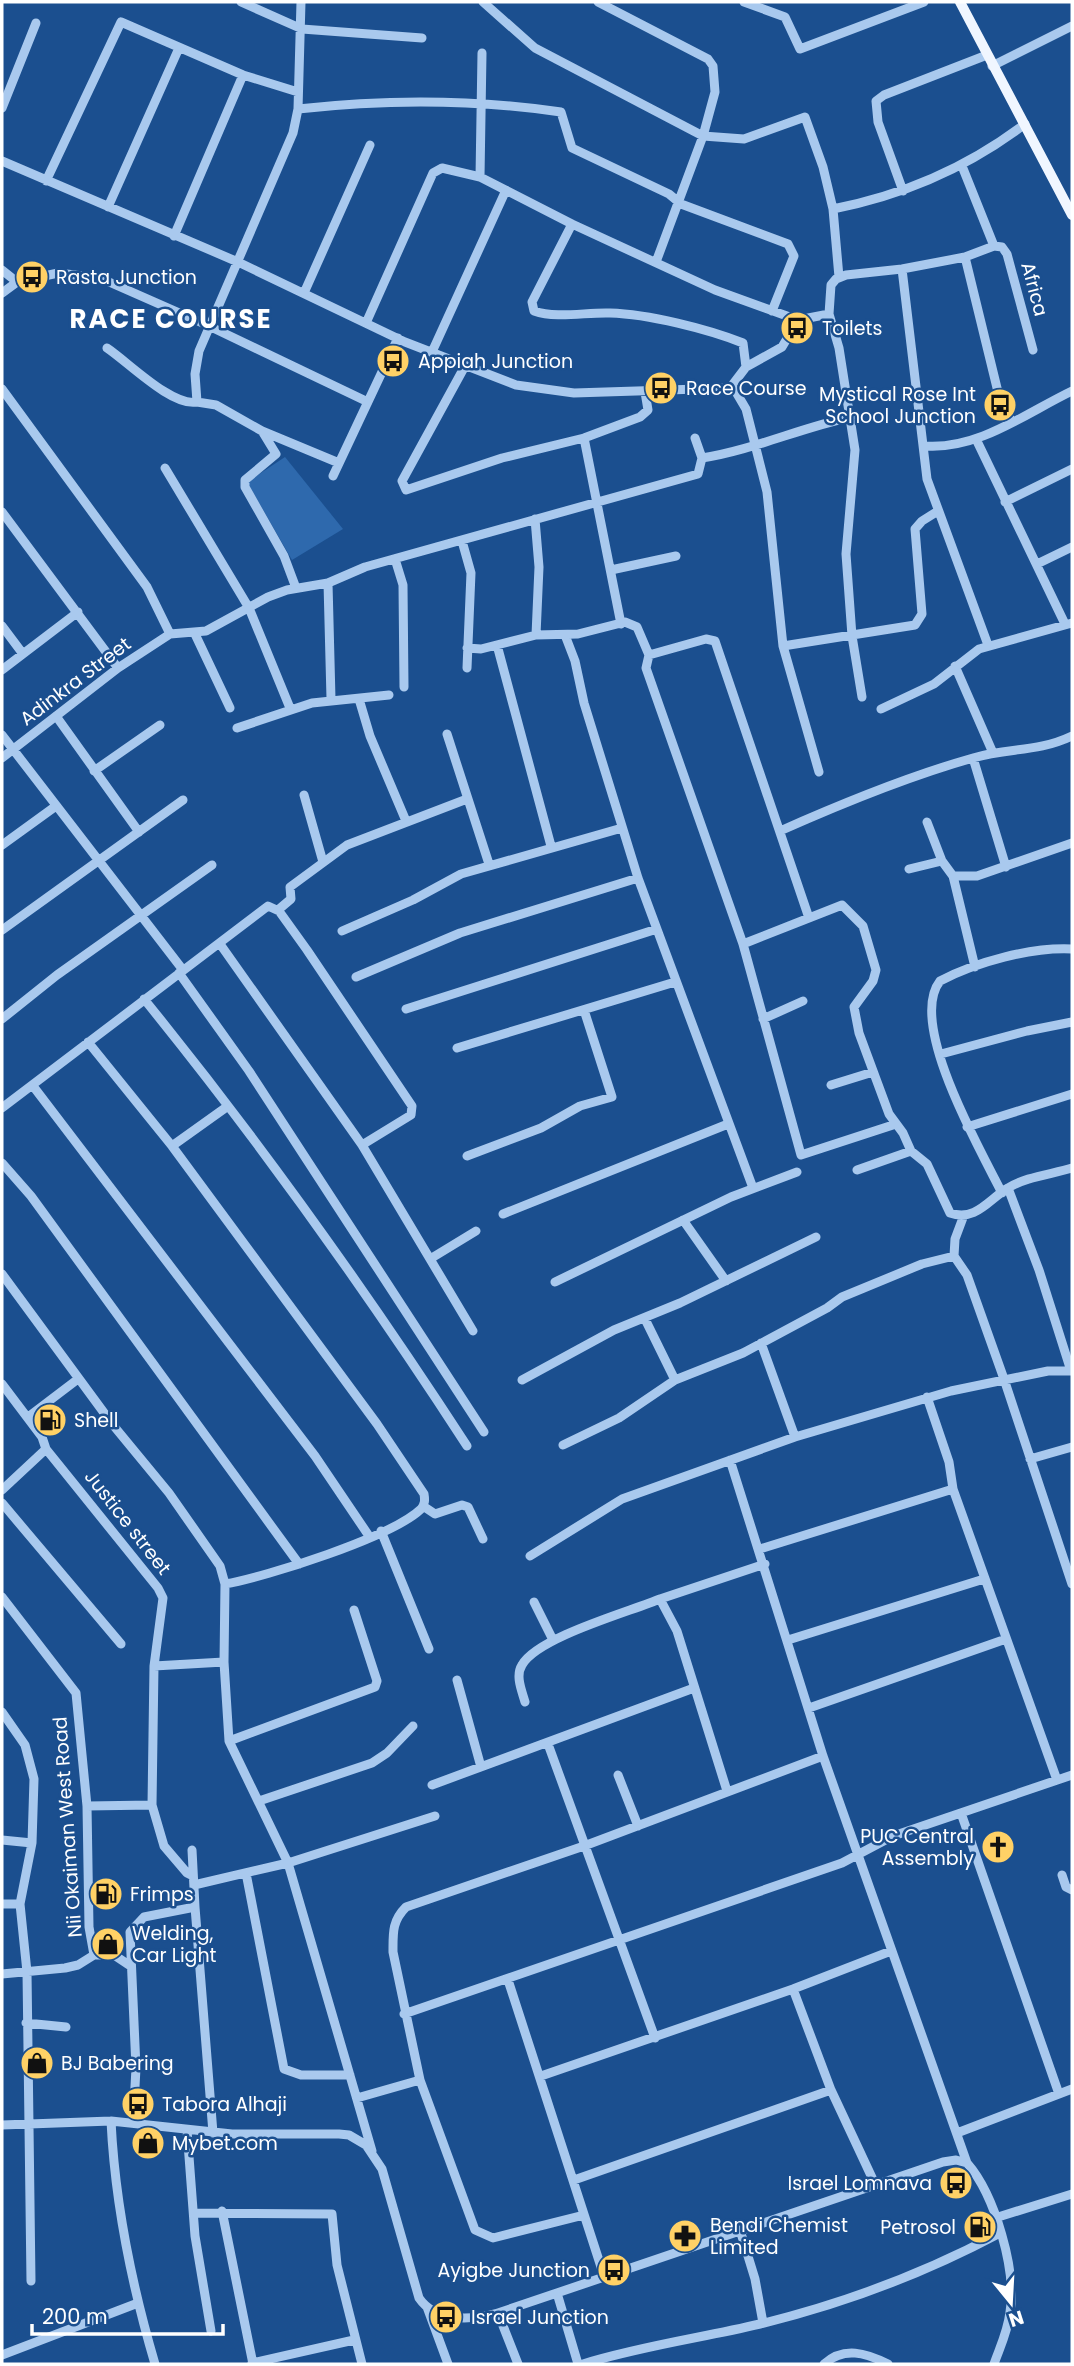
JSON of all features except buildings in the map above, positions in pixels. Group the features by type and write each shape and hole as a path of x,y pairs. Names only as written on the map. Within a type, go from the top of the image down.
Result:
{"main road":[{"path":"960,2 1072,215"}],"street":[{"path":"241,2 302,29 422,38"},
{"path":"197,402 197,361 209,326 283,159 298,109 301,2"},
{"path":"483,2 535,48 703,136 744,139 805,117 823,167 833,208 839,277"},
{"path":"598,2 708,59 713,66 715,92 703,136 656,262"},
{"path":"744,2 785,17 800,49 924,2"},
{"path":"46,181 121,22 243,75 298,92"},
{"path":"2,108 36,23"},
{"path":"992,66 1072,26"},
{"path":"108,207 179,48"},
{"path":"480,177 482,53"},
{"path":"903,191 878,122 876,101 884,95 987,55"},
{"path":"174,236 243,75"},
{"path":"298,109 379,101 482,102 561,111 572,149 677,200 788,244 794,256 772,311"},
{"path":"833,208 903,191 962,166 1025,124"},
{"path":"304,293 370,145"},
{"path":"2,161 238,262 398,338 516,385 552,391 645,392 733,387"},
{"name":"Africa","path":"962,166 994,246 1002,247 1007,254 1033,349"},
{"path":"366,323 433,173 442,168 480,177 572,224 772,311 798,320 829,314"},
{"path":"432,352 506,190"},
{"path":"572,224 533,302 534,311 616,314 718,333 743,342 746,367"},
{"path":"862,697 852,636 846,554 856,464 839,348 829,314 831,285 839,277 965,257 994,246"},
{"path":"965,257 998,392 1011,421"},
{"path":"902,269 927,479 988,645"},
{"path":"2,270 17,282"},
{"path":"2,293 17,282 58,273 100,278 209,326 368,402"},
{"path":"733,387 746,367 782,347 798,320"},
{"path":"333,477 398,338"},
{"path":"107,348 142,376 187,403 216,405 262,432 339,463"},
{"path":"465,366 402,481 404,488 410,490 502,458 584,438 647,414 645,392"},
{"path":"733,387 746,409 767,492 783,646 819,772"},
{"path":"2,389 148,587 170,634 181,635 206,631 249,608 296,588 328,583 356,570 698,474 702,458 695,438"},
{"path":"925,446 947,446 976,439 1072,391"},
{"path":"702,458 754,446 807,427 851,417"},
{"path":"262,432 276,454 245,480 245,487 284,556 296,588"},
{"path":"584,438 621,624"},
{"path":"881,709 916,695 988,645 1069,623 1005,502 976,439"},
{"path":"164,468 249,608 290,708"},
{"path":"1005,502 1072,469"},
{"path":"783,646 910,627 919,622 922,614 915,529 938,511"},
{"path":"2,512 118,668"},
{"path":"535,519 539,567 536,635"},
{"path":"463,541 471,573 467,668"},
{"path":"1037,564 1072,547"},
{"path":"611,569 676,556"},
{"path":"395,559 403,585 404,688"},
{"path":"328,583 331,699"},
{"path":"2,670 78,612"},
{"path":"467,648 497,645 536,635 565,635 621,624 637,626 649,655 646,668 743,944 801,1155 896,1124"},
{"path":"2,626 23,654"},
{"name":"Adinkra Street","path":"2,758 118,668 170,634"},
{"path":"194,634 230,708"},
{"path":"565,635 638,878 727,1124 753,1188"},
{"path":"649,655 706,639 715,641 809,918"},
{"path":"497,645 551,846"},
{"path":"956,666 993,753"},
{"path":"237,728 290,708 331,699 389,695"},
{"path":"359,699 370,736 406,821"},
{"path":"57,716 139,832"},
{"path":"94,771 160,725"},
{"path":"447,734 489,864"},
{"path":"2,735 141,915 181,972 249,1071 484,1432"},
{"path":"780,831 880,787 973,758 993,753 1031,751 1072,736"},
{"path":"973,758 1006,867"},
{"path":"304,795 323,862"},
{"path":"279,909 289,901 290,887 346,845 467,799"},
{"path":"2,930 183,800"},
{"path":"2,845 56,806"},
{"path":"927,822 942,861 953,876 975,967"},
{"path":"342,931 489,864 622,828"},
{"path":"953,876 977,876 1072,843"},
{"path":"909,869 942,861"},
{"path":"2,1019 212,865"},
{"path":"356,977 460,933 638,878"},
{"path":"743,944 842,905 853,912 866,930 876,975 856,1001 853,1014 889,1114 911,1151 927,1164 950,1213 964,1215 986,1207 1005,1190 1072,1168"},
{"path":"2,1108 268,906 279,909 366,1034 412,1106 411,1115 362,1145"},
{"path":"406,1009 657,929"},
{"path":"220,944 362,1145 473,1331"},
{"path":"530,1556 622,1499 795,1437 927,1397 1004,1379 1055,1370 1072,1371 1039,1270 1005,1190 967,1127 930,1015 935,987 948,976 1039,952 1072,949"},
{"path":"457,1048 675,982"},
{"path":"144,999 228,1106 400,1343 467,1446"},
{"path":"763,1019 803,1001"},
{"path":"467,1156 541,1128 580,1106 612,1097 584,1010"},
{"path":"941,1054 1072,1022"},
{"path":"88,1042 173,1146 377,1424 422,1489 423,1506"},
{"path":"831,1085 873,1072"},
{"path":"33,1086 315,1456 369,1536"},
{"path":"967,1127 1072,1094"},
{"path":"173,1146 228,1106"},
{"path":"503,1214 727,1124"},
{"path":"857,1170 911,1151"},
{"path":"2,1163 32,1196 299,1564"},
{"path":"555,1282 753,1188 797,1172"},
{"path":"964,1215 955,1239 954,1256 967,1275 1072,1584"},
{"path":"683,1220 726,1281"},
{"path":"430,1259 476,1231"},
{"path":"522,1380 614,1330 645,1319 816,1237"},
{"path":"563,1445 619,1418 675,1380 761,1343 842,1297 922,1264 954,1256"},
{"path":"2,1274 196,1530 220,1566 225,1584 224,1662 229,1741 288,1864 373,2153 382,2169 414,2284 427,2307 448,2364"},
{"path":"645,1319 675,1380"},
{"path":"761,1343 795,1437"},
{"path":"27,1417 79,1379"},
{"name":"Justice street","path":"2,1384 27,1417 46,1449 158,1588 163,1607 154,1666 152,1805 164,1846 193,1880"},
{"path":"927,1397 949,1462 953,1489 1056,1780"},
{"path":"1030,1459 1072,1447"},
{"path":"2,1490 46,1449"},
{"path":"730,1460 765,1563 823,1756 891,1951 967,2163 978,2178 1000,2233 1012,2294 1007,2328 994,2364"},
{"path":"760,1549 953,1489"},
{"path":"2,1503 121,1644"},
{"path":"423,1506 435,1514 462,1505 468,1507 483,1539"},
{"path":"225,1584 299,1564 381,1531 423,1506"},
{"path":"381,1531 429,1650"},
{"path":"525,1702 519,1680 521,1666 531,1654 553,1640 765,1563"},
{"path":"788,1640 984,1579"},
{"name":"Nii Okaiman West Road","path":"2,1597 76,1693 87,1806 89,1927 94,1955"},
{"path":"660,1599 677,1631 727,1791"},
{"path":"534,1601 553,1640"},
{"path":"229,1741 375,1687 377,1681 354,1609"},
{"path":"809,1708 1006,1639"},
{"path":"154,1666 224,1662"},
{"path":"457,1680 481,1767"},
{"path":"432,1785 694,1688"},
{"path":"2,1712 25,1745 32,1762 34,1779 32,1843 20,1904 27,1972 31,2281"},
{"path":"258,1801 372,1763 413,1726"},
{"path":"548,1744 655,2038"},
{"path":"584,2215 493,2238 475,2231 419,2080 393,1952 393,1931 398,1916 406,1907 584,1846 823,1756"},
{"path":"618,1775 638,1826"},
{"path":"404,2014 858,1856 892,1836 1072,1775"},
{"path":"87,1806 152,1805"},
{"path":"961,1813 1059,2094"},
{"path":"193,1880 288,1864 435,1816"},
{"path":"2,1840 32,1843"},
{"path":"192,1850 213,2133"},
{"path":"246,1872 284,2069 301,2075 350,2075"},
{"path":"1062,1875 1066,1888 1072,1890"},
{"path":"2,1904 20,1904"},
{"path":"133,2123 135,2015 134,1977 129,1965 130,1932 137,1921 163,1911 195,1907"},
{"path":"541,2076 793,1989 891,1951"},
{"path":"2,1973 78,1965 94,1955 114,1955 129,1965"},
{"path":"508,1980 604,2276"},
{"path":"793,1989 831,2090 875,2184"},
{"path":"26,2023 66,2027"},
{"path":"357,2098 419,2080"},
{"path":"957,2133 1072,2089"},
{"path":"573,2180 831,2090"},
{"path":"2,2124 111,2121 213,2133 339,2134 359,2139 373,2153"},
{"path":"111,2121 117,2188 138,2303 155,2364"},
{"path":"187,2130 198,2259 211,2331"},
{"path":"427,2307 440,2315 463,2318 498,2313 943,2162 956,2160 967,2163"},
{"path":"995,2218 1072,2194"},
{"path":"222,2211 253,2364 354,2340"},
{"path":"194,2213 326,2211 332,2214 337,2265 362,2364"},
{"path":"740,2230 755,2279 763,2323"},
{"path":"556,2293 581,2364 632,2349 763,2323 896,2280 1000,2233"},
{"path":"2,2355 138,2303"},
{"path":"498,2313 518,2364"},
{"path":"824,2364 839,2354 848,2352 859,2352 888,2364"}],"shaded area":[{"path":"285,457 343,529 292,560 247,482"}],"place":[{"name":"Rasta Junction","path":"32,277"},
{"name":"Toilets","path":"797,328"},
{"name":"Appiah Junction","path":"393,361"},
{"name":"Race Course","path":"661,388"},
{"name":"Mystical Rose Int School Junction","path":"1000,405"},
{"name":"Shell","path":"50,1420"},
{"name":"PUC Central Assembly","path":"998,1847"},
{"name":"Frimps","path":"106,1894"},
{"name":"Welding, Car Light","path":"108,1944"},
{"name":"BJ Babering","path":"37,2063"},
{"name":"Tabora Alhaji","path":"138,2104"},
{"name":"Mybet.com","path":"148,2143"},
{"name":"Israel Lomnava","path":"956,2183"},
{"name":"Petrosol","path":"980,2227"},
{"name":"Bendi Chemist Limited","path":"685,2236"},
{"name":"Ayigbe Junction","path":"614,2270"},
{"name":"Israel Junction","path":"446,2317"}],"district":[{"name":"RACE COURSE","path":"171,319"}]}
